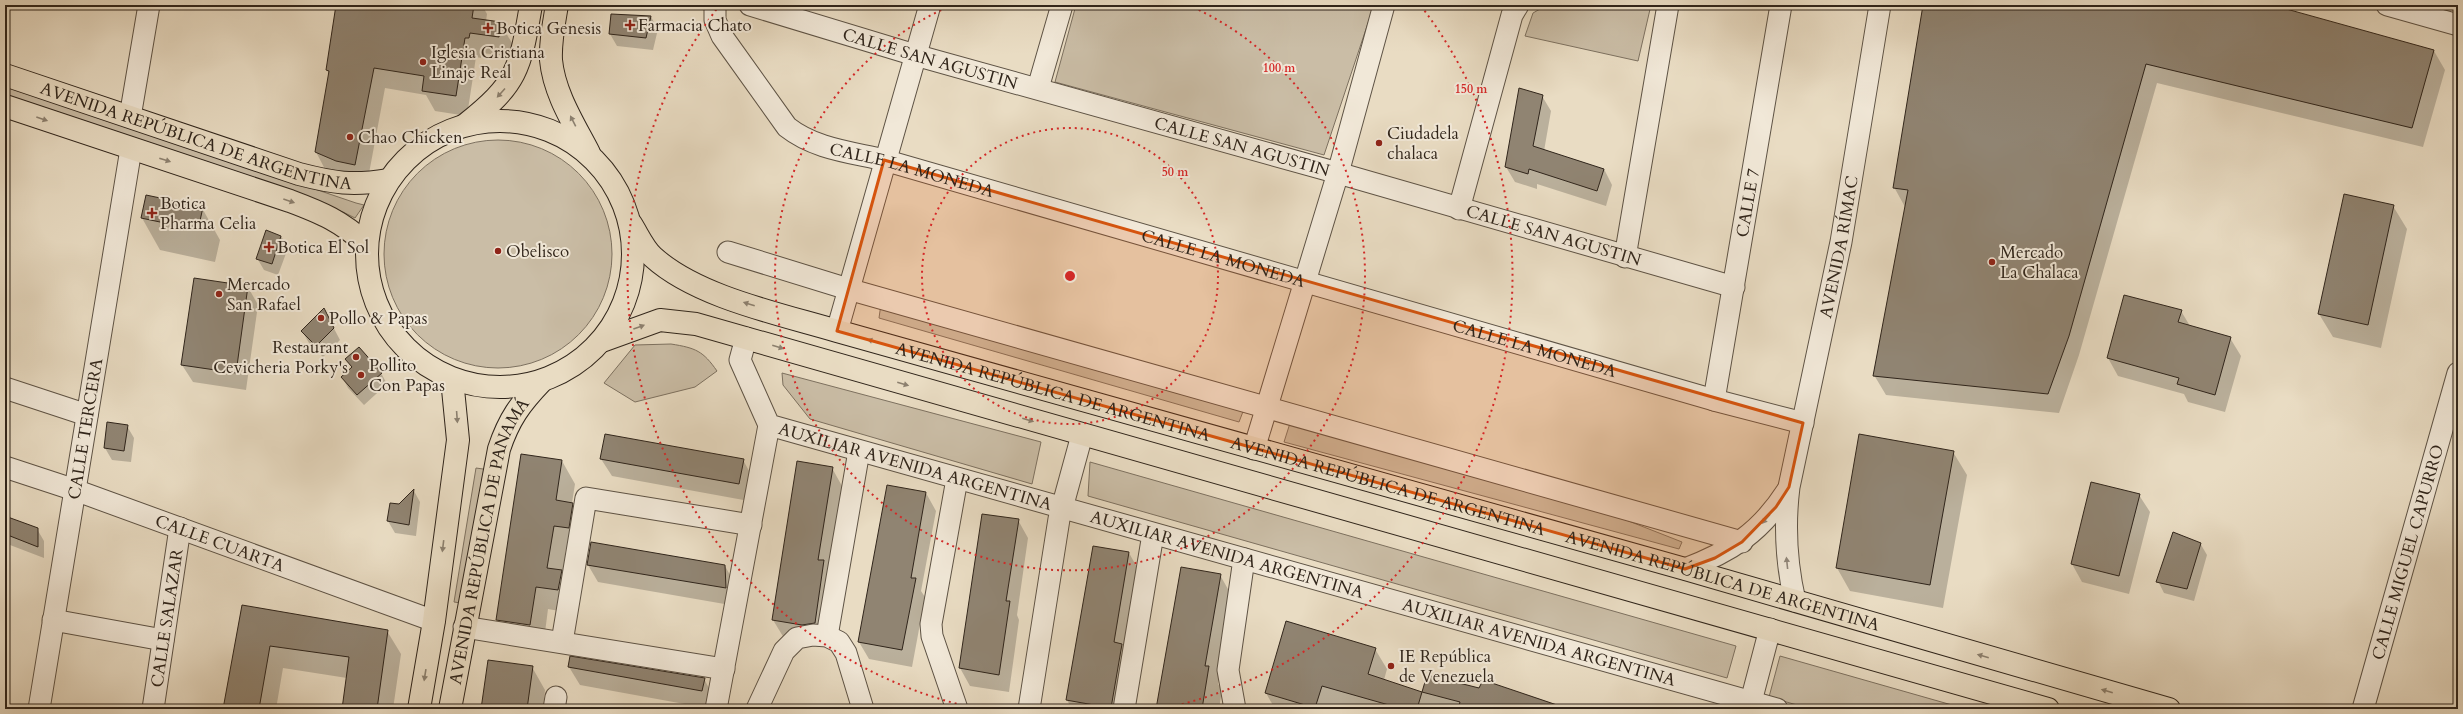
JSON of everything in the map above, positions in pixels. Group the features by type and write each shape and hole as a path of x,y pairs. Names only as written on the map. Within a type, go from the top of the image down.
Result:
{"main road":[{"path":"464,126 489,106 516,73 531,5"},
{"path":"557,5 552,37 551,60 554,76 560,95 590,155"},
{"name":"AVENIDA REPÚBLICA DE ARGENTINA","path":"5,75 299,174 321,180 360,185 388,180"},
{"name":"AVENIDA REPÚBLICA DE ARGENTINA","path":"5,106 326,215 348,227 366,244"},
{"path":"501,121 531,124 552,131 573,142 590,155 608,176 622,199 631,224 634,256 630,286 620,315 602,341 585,358 565,372 542,381 520,386 497,388 474,385 452,379 422,363 397,339 379,310 368,278 366,244 373,211 388,180 409,156 435,137 464,126 501,121"},
{"name":"AVENIDA REPÚBLICA DE ARGENTINA","path":"631,224 652,257 676,274 710,292 836,331 1685,569 2169,709"},
{"name":"AVENIDA REPÚBLICA DE ARGENTINA","path":"602,341 660,320 696,324 2048,709"},
{"name":"AVENIDA REPÚBLICA DE PANAMÁ","path":"419,709 434,621 458,440 452,379"},
{"name":"AVENIDA REPÚBLICA DE PANAMÁ","path":"450,709 464,627 499,449 511,417 520,404 542,381"}],"street":[{"path":"130,117 149,5"},
{"name":"CALLE LA MONEDA","path":"715,5 715,20 722,36 787,128 801,138 820,146 884,160 1714,400 1803,423"},
{"name":"CALLE SAN AGUSTIN","path":"750,5 915,55 1038,88 1734,287"},
{"path":"836,331 884,160 930,5"},
{"path":"1038,88 1062,5"},
{"path":"1254,449 1338,173 1384,5"},
{"path":"1459,209 1512,15 1518,5"},
{"path":"1625,257 1668,5"},
{"name":"CALLE 7","path":"1714,400 1781,5"},
{"name":"AVENIDA RÍMAC","path":"1795,602 1788,573 1785,545 1785,516 1789,487 1841,242 1880,5"},
{"path":"2387,5 2458,25"},
{"name":"CALLE TERCERA","path":"39,709 131,149"},
{"path":"728,252 848,288 1742,542"},
{"name":"AUXILIAR AVENIDA ARGENTINA","path":"746,338 740,360 769,425 1244,559 1750,705 1777,709"},
{"name":"CALLE MIGUEL CAPURRO","path":"2363,709 2458,373"},
{"path":"5,388 87,415"},
{"path":"716,709 769,425"},
{"path":"1029,709 1062,508 1082,435"},
{"path":"827,636 859,450"},
{"name":"CALLE CUARTA","path":"5,467 75,490 434,621"},
{"path":"956,479 931,624 932,636 958,709"},
{"name":"AVENIDA RÍMAC","path":"1685,569 1715,558 1742,542 1776,507 1789,487"},
{"path":"562,642 586,498 751,525"},
{"name":"CALLE SALAZAR","path":"153,709 180,528"},
{"path":"1124,709 1153,534"},
{"path":"1235,709 1228,670 1244,559"},
{"path":"53,620 163,640"},
{"path":"464,627 724,668"},
{"path":"1750,705 1770,629"},
{"path":"757,709 769,700 775,668 784,651 797,638 813,635 827,636 839,642 846,653 863,709"}],"highlighted area":[{"path":"884,160 1803,423 1789,487 1776,507 1742,542 1715,558 1685,569 837,331"}],"shaded area":[{"path":"1076,5 1374,5 1324,155 1055,82"},
{"path":"1547,5 1651,5 1638,61 1525,36 1533,13"},
{"path":"5,84 364,205 355,218 343,212 5,97"},
{"path":"487,140 509,140 531,144 542,148 562,159 579,173 593,190 604,210 608,221 612,243 612,265 608,287 604,298 593,318 579,335 562,349 531,364 509,368 487,368 465,364 444,355 425,342 410,327 397,308 388,287 384,265 384,243 388,221 397,200 410,181 425,166 444,153 465,144"},
{"path":"881,304 1244,409 1239,422 879,318"},
{"path":"671,344 693,349 703,355 717,371 695,387 635,402 604,383 635,345"},
{"path":"782,373 1041,442 1032,484 810,419 783,385"},
{"path":"1291,420 1593,507 1682,542 1679,549 1284,442"},
{"path":"1090,462 1736,646 1727,678 1088,496"},
{"path":"476,468 490,470 468,604 454,602"},
{"path":"1780,656 1966,709 1811,709 1769,697"}],"building":[{"path":"336,5 474,5 472,18 501,22 499,37 470,33 469,38 465,38 456,96 422,91 424,76 374,68 355,165 336,161 315,152 329,71 326,70"},
{"path":"1923,5 2272,5 2434,50 2412,128 2146,64 2069,336 2048,394 1873,376 1908,190 1893,188"},
{"name":"Farmacia Chato","path":"611,14 651,16 646,38 609,34"},
{"path":"1519,88 1543,95 1533,146 1604,169 1597,191 1529,169 1528,174 1505,167"},
{"path":"2344,194 2394,205 2368,325 2318,314"},
{"path":"146,195 203,207 198,230 141,218"},
{"name":"Botica El Sol","path":"266,230 281,236 272,264 256,259"},
{"path":"194,278 248,286 236,373 181,365"},
{"path":"2124,295 2182,310 2178,322 2231,337 2215,395 2177,384 2179,378 2107,358"},
{"name":"Pollo & Papas","path":"324,308 334,328 316,346 301,331"},
{"name":"Pollito Con Papas","path":"359,347 382,373 357,395 341,377 352,367 345,359"},
{"path":"107,422 128,425 124,451 104,448"},
{"path":"605,434 744,459 739,484 600,459"},
{"path":"1859,434 1954,451 1930,585 1836,568"},
{"path":"521,454 562,460 556,500 573,503 569,528 554,526 547,568 562,570 558,590 536,587 530,625 496,620"},
{"path":"797,461 833,467 818,560 824,560 815,623 802,625 772,620"},
{"path":"2091,482 2140,494 2119,576 2071,564"},
{"path":"887,485 926,492 911,578 916,578 902,650 858,642"},
{"path":"414,489 409,525 387,521 390,503 399,504"},
{"path":"982,514 1019,519 1006,601 1010,601 999,675 959,668"},
{"path":"5,516 38,528 38,547 5,534"},
{"path":"2173,532 2201,543 2187,589 2156,582"},
{"path":"591,542 725,565 726,588 587,565"},
{"path":"1093,546 1129,552 1114,642 1122,644 1111,708 1066,700"},
{"path":"1181,567 1221,574 1205,666 1209,666 1202,709 1156,709"},
{"path":"242,605 388,630 377,709 342,709 349,657 270,646 259,709 223,709"},
{"path":"1286,621 1376,648 1368,674 1422,692 1417,709 1403,709 1322,686 1315,708 1265,693"},
{"path":"570,656 705,678 702,691 568,667"},
{"path":"488,660 533,666 527,709 481,709"},
{"path":"1427,675 1479,688 1483,680 1560,706 1560,709 1458,709 1460,702 1422,692"}],"place":[{"name":"Farmacia Chato","path":"630,25"},
{"name":"Botica Genesis","path":"488,28"},
{"name":"Iglesia Cristiana Linaje Real","path":"423,62"},
{"name":"Chao Chicken","path":"350,137"},
{"name":"Ciudadela chalaca","path":"1379,143"},
{"name":"Botica Pharma Celia","path":"152,213"},
{"name":"Botica El Sol","path":"269,247"},
{"name":"Obelisco","path":"498,251"},
{"name":"Mercado La Chalaca","path":"1992,262"},
{"name":"Mercado San Rafael","path":"219,294"},
{"name":"Pollo & Papas","path":"321,318"},
{"name":"Restaurant Cevicheria Porky's","path":"356,357"},
{"name":"Pollito Con Papas","path":"361,375"},
{"name":"IE República de Venezuela","path":"1391,666"}]}
